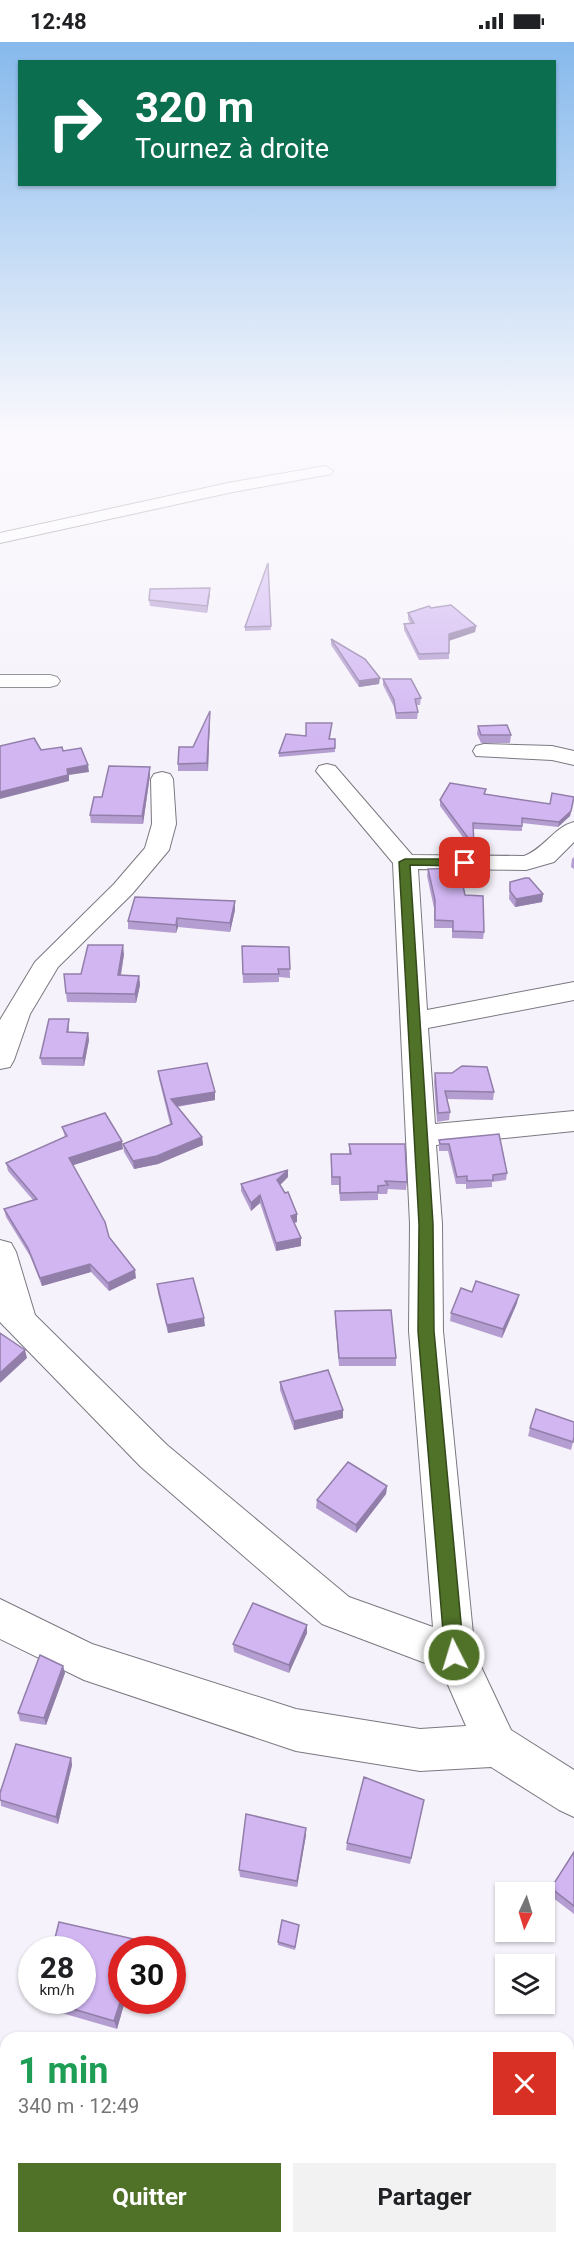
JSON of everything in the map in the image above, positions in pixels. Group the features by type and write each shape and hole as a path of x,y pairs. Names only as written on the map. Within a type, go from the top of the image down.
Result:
{"street":[{"path":"0,681 50,681"},
{"path":"484,751 552,753 574,758"},
{"path":"327,771 405,862 426,1224 426,1331 454,1655 496,1745 574,1795"},
{"path":"0,1060 16,1014 48,962 123,889 157,850 164,824 162,779"},
{"path":"405,862 526,863 545,857 574,829"},
{"path":"413,1022 574,991"},
{"path":"421,1136 574,1121"},
{"path":"0,1252 10,1312 154,1456 336,1611 454,1655"},
{"path":"0,1618 84,1661 296,1730 420,1750 496,1745"}],"building":[{"path":"268,563 271,626 245,627"},
{"path":"210,588 207,606 149,600 150,589"},
{"path":"451,605 476,626 449,634 449,653 419,654 404,624 414,623 408,613 429,606 431,608"},
{"path":"331,639 365,659 380,678 359,681"},
{"path":"383,679 411,679 421,698 415,699 418,712 396,713 394,700"},
{"path":"210,711 207,763 178,764 179,747 193,747"},
{"path":"306,723 332,723 329,739 335,739 335,748 279,753 286,734 306,736"},
{"path":"507,725 511,735 481,735 478,726"},
{"path":"34,738 41,750 62,747 63,751 81,748 88,765 67,769 68,775 0,792 0,746"},
{"path":"109,766 150,767 142,816 90,815 94,797 102,797"},
{"path":"450,783 486,789 484,794 550,804 552,793 574,797 571,811 559,822 522,818 522,826 473,823 474,846 440,800"},
{"path":"459,868 465,895 483,896 484,932 453,931 453,921 435,920 435,900 428,869"},
{"path":"529,878 543,894 516,899 510,891 510,882"},
{"path":"135,897 235,901 230,923 177,918 176,925 128,921"},
{"path":"88,945 123,945 118,975 139,976 135,994 66,993 64,974 81,974"},
{"path":"242,946 289,947 290,969 278,969 279,974 243,974"},
{"path":"49,1019 69,1019 67,1032 88,1033 83,1058 40,1058"},
{"path":"207,1063 215,1092 171,1099 202,1137 157,1156 133,1161 123,1144 172,1124 158,1071"},
{"path":"462,1066 487,1067 494,1092 445,1091 450,1112 438,1113 435,1073 452,1073"},
{"path":"105,1113 122,1141 69,1158 105,1222 109,1237 135,1270 108,1283 90,1264 40,1278 28,1248 4,1209 37,1199 6,1163 67,1136 62,1127"},
{"path":"499,1134 507,1173 493,1175 493,1180 467,1181 467,1176 457,1177 449,1144 440,1144 439,1140"},
{"path":"349,1144 405,1144 407,1182 385,1181 388,1185 378,1186 378,1192 340,1193 340,1177 332,1177 331,1154 351,1154"},
{"path":"288,1170 277,1180 285,1193 288,1192 297,1214 291,1216 301,1238 276,1243 260,1195 251,1203 241,1184"},
{"path":"193,1278 204,1318 167,1325 157,1284"},
{"path":"476,1281 519,1295 503,1329 451,1313 461,1288 472,1292"},
{"path":"391,1310 396,1358 339,1358 335,1311"},
{"path":"0,1333 25,1350 0,1373"},
{"path":"328,1370 343,1410 294,1421 280,1382"},
{"path":"536,1409 574,1422 573,1442 530,1428"},
{"path":"348,1462 387,1486 356,1525 317,1500"},
{"path":"253,1603 307,1625 289,1665 233,1644"},
{"path":"40,1655 63,1666 44,1718 18,1713"},
{"path":"16,1744 71,1758 56,1817 0,1800 0,1793"},
{"path":"364,1777 424,1800 411,1858 347,1843"},
{"path":"246,1814 306,1828 297,1881 239,1870"},
{"path":"574,1852 574,1906 555,1891 555,1882"},
{"path":"282,1920 299,1925 295,1947 278,1942"},
{"path":"59,1922 120,1936 108,1936 108,2014 116,2014 114,2021 90,2014 96,2014 96,1936 56,1936"}],"route":[{"path":"454,1655 426,1331 426,1224 409,976 405,862 465,863"}]}
